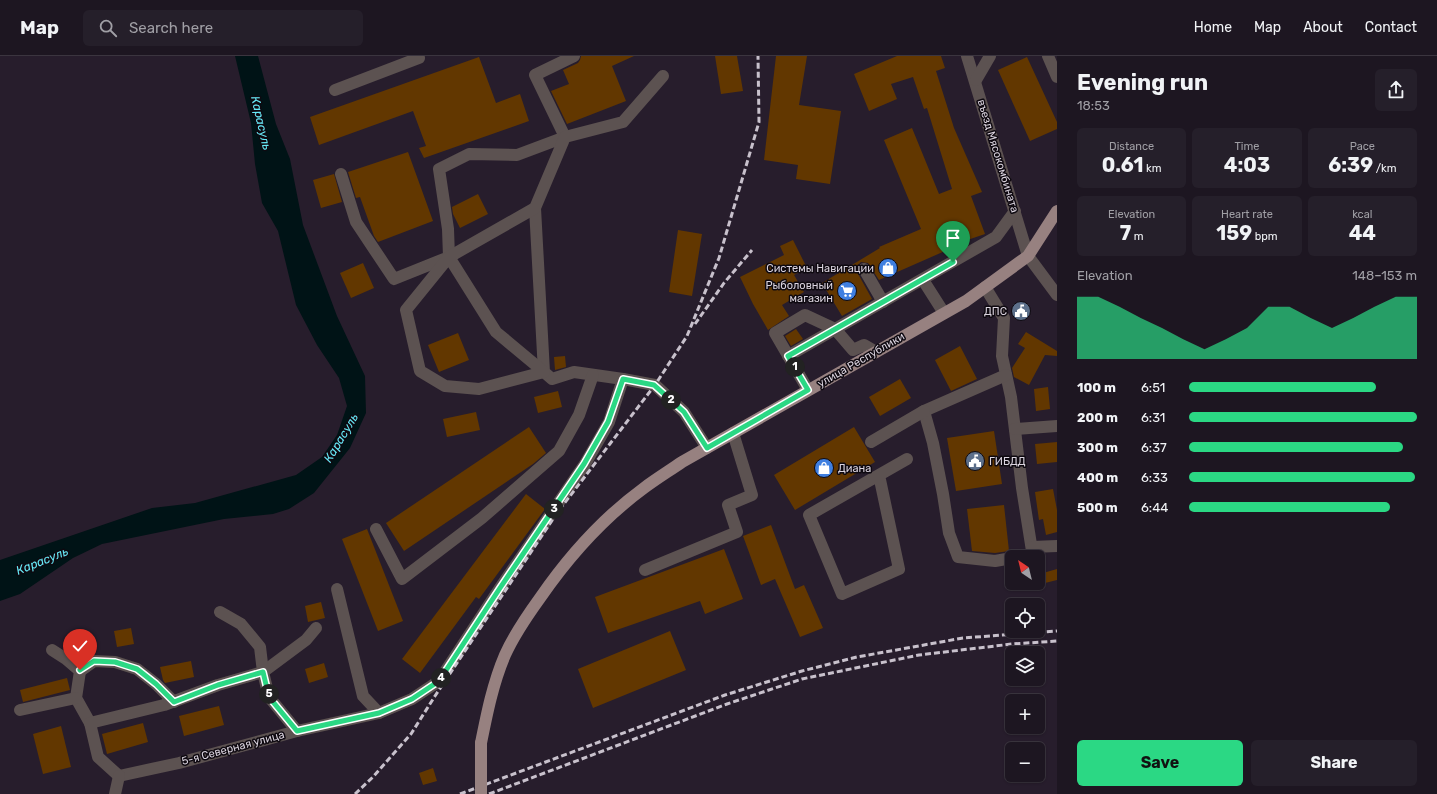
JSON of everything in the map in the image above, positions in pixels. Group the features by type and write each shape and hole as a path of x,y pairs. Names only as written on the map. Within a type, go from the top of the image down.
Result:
{"main road":[{"name":"улица Республики","path":"481,794 481,743 490,697 505,654 528,615 554,577 580,546 608,517 643,488 682,462 966,301 1028,256 1057,211"}],"street":[{"path":"544,372 535,208 565,137 535,75 574,56"},
{"name":"въезд Мясокомбината","path":"967,56 976,80 1028,256"},
{"path":"976,80 990,56"},
{"path":"1048,56 1057,77"},
{"path":"335,90 420,57"},
{"path":"663,76 623,122 565,137 517,154 470,154 439,169 448,229 449,257 496,332 552,379 574,372 654,385 684,412 707,448"},
{"path":"341,174 356,222 394,279 449,257 535,208"},
{"path":"788,356 996,237 1015,211"},
{"path":"1028,256 1057,295"},
{"path":"449,257 406,310 420,371 445,386 480,389 544,372"},
{"path":"864,269 883,302"},
{"path":"922,280 944,313"},
{"path":"985,287 1004,318 1002,356 1011,397 1022,488 1033,550"},
{"path":"808,390 774,333 805,315 835,329 853,350 864,345 876,352"},
{"path":"376,529 402,579 482,518 559,451 579,415 593,375"},
{"path":"871,442 924,412 1006,375"},
{"name":"5-я Северная улица","path":"118,776 180,763 297,731 379,713 412,699 439,681 584,464 608,422 623,379"},
{"path":"924,412 933,443 949,533 958,557 995,561 1005,559"},
{"path":"1015,429 1057,426"},
{"path":"644,570 737,532 728,505 752,495 733,433"},
{"path":"879,475 899,569 842,594 809,516 879,475 907,459"},
{"path":"1041,550 1057,546"},
{"path":"337,589 363,696 379,713"},
{"path":"220,612 241,624 260,648 263,672 269,697 297,731"},
{"path":"90,723 164,706 218,685 263,672 306,640 316,628"},
{"path":"52,650 80,670"},
{"path":"115,794 118,776 98,757 90,723 76,698 80,670 94,661 115,662 137,669 156,684 174,702"},
{"path":"20,710 76,698"}],"water":[{"name":"Карасуль","path":"235,56 258,56 276,124 290,159 303,225 337,316 365,376 366,413 350,448 314,493 289,509 273,514 224,519 102,544 73,558 20,594 0,601 0,560 152,508 195,503 296,475 322,457 337,435 347,406 339,378 317,345 296,305 278,231 262,203 255,164 251,123"}],"building":[{"path":"581,56 634,56 612,66 626,101 567,124 551,91 569,84 563,70 578,63"},
{"path":"715,56 737,56 743,91 721,94"},
{"path":"776,56 807,56 799,105 841,111 830,184 796,179 798,165 764,160"},
{"path":"897,56 941,56 945,68 936,71 954,128 982,192 971,196 985,234 944,248 945,251 879,280 868,263 861,262 857,266 857,272 872,299 842,316 822,283 880,248 879,247 921,229 884,140 912,128 939,194 952,189 927,108 924,109 913,77 891,84 897,99 869,111 854,74"},
{"path":"479,57 496,103 520,94 529,121 424,158 419,148 426,146 413,111 319,145 310,117"},
{"path":"1027,57 1057,122 1057,129 1030,141 998,70"},
{"path":"408,152 433,221 378,242 374,236 360,197 356,198 348,172"},
{"path":"334,174 342,202 321,208 313,180"},
{"path":"478,194 488,214 460,228 453,214 452,207"},
{"path":"678,230 702,234 692,296 669,292"},
{"path":"793,240 807,268 794,275 804,292 782,305 789,316 768,330 740,277 784,255 780,246"},
{"path":"363,263 374,288 351,298 340,273"},
{"path":"796,329 803,339 791,346 785,336"},
{"path":"1026,332 1057,351 1057,356 1045,355 1029,385 1014,377 1012,368 1025,348 1018,344"},
{"path":"458,333 469,360 439,372 428,345"},
{"path":"960,346 977,379 951,391 935,360"},
{"path":"565,356 566,367 555,370 554,357"},
{"path":"900,379 911,398 880,416 869,397"},
{"path":"1048,387 1050,409 1036,411 1034,389"},
{"path":"558,391 562,407 538,413 534,397"},
{"path":"476,412 480,430 447,437 443,419"},
{"path":"529,427 546,453 533,464 404,551 386,523"},
{"path":"854,427 875,462 795,510 774,475"},
{"path":"994,431 1002,484 956,491 947,438"},
{"path":"1057,442 1057,462 1037,464 1035,444"},
{"path":"1053,489 1057,510 1057,532 1046,535 1043,519 1039,520 1035,492"},
{"path":"526,494 545,509 479,599 476,597 420,673 402,659"},
{"path":"1004,505 1009,550 995,553 972,551 967,509"},
{"path":"771,525 795,589 804,585 823,628 800,637 775,579 761,585 743,536"},
{"path":"367,529 403,621 378,631 342,539"},
{"path":"724,549 743,599 705,614 700,601 608,633 595,597"},
{"path":"1057,569 1057,580 1045,583 1045,572"},
{"path":"321,602 325,618 308,622 305,606"},
{"path":"131,628 134,644 117,647 114,631"},
{"path":"670,631 686,670 593,708 578,669"},
{"path":"191,661 194,677 165,683 160,667"},
{"path":"324,663 328,677 309,683 305,669"},
{"path":"67,678 70,690 23,702 20,690"},
{"path":"219,706 224,725 184,736 179,716"},
{"path":"143,723 148,742 107,754 102,734"},
{"path":"61,726 71,767 43,774 33,734"},
{"path":"433,768 437,781 423,785 419,773"}],"railway":[{"path":"355,794 373,777 411,734 557,513 655,385 687,336 719,258 759,122 758,56"},
{"path":"695,324 724,283 752,250"},
{"path":"460,794 725,695 802,671 857,657 963,638 1057,631"},
{"path":"489,794 727,704 802,679 919,655 1012,644 1057,641"}],"place":[{"name":"Системы Навигации","path":"888,268"},
{"name":"Рыболовный магазин","path":"847,291"},
{"name":"ДПС","path":"1021,311"},
{"name":"ГИБДД","path":"975,461"},
{"name":"Диана","path":"824,468"}],"route":[{"path":"80,670 94,661 115,662 137,669 156,684 174,702 218,685 263,672 269,697 297,731 379,713 412,699 439,681 584,464 608,422 623,379 654,385 684,412 707,448 808,390 788,356 953,262"}]}
